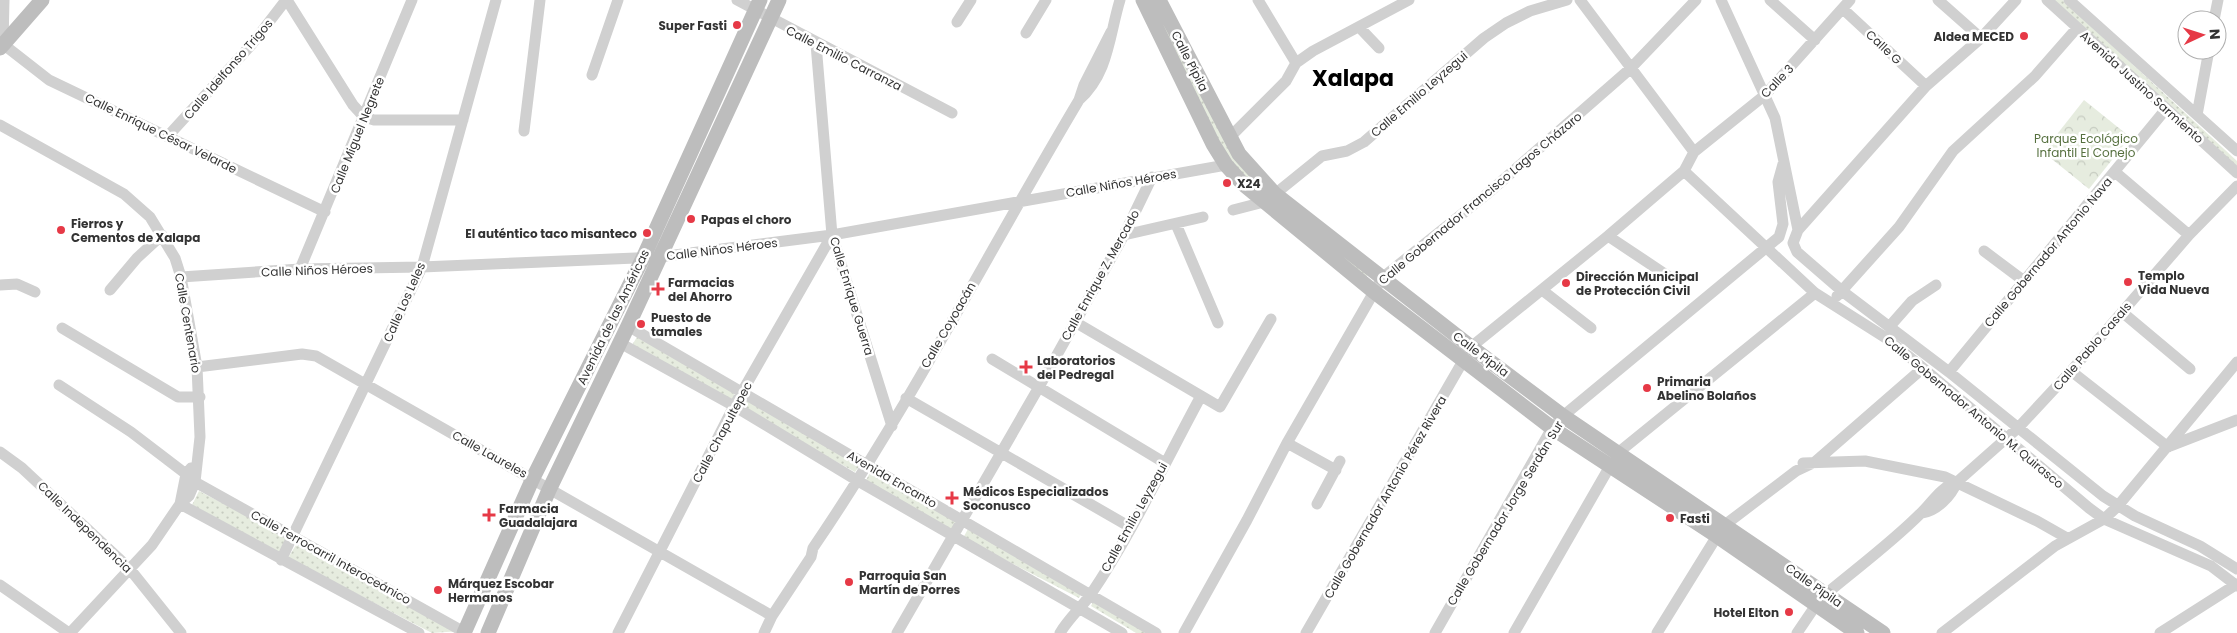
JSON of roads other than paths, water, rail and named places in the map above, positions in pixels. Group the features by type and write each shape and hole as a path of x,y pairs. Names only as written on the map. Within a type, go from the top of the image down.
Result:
{"main road":[{"path":"1,45 42,0"},
{"name":"Avenida de las Américas","path":"488,633 549,490 628,326 779,0"},
{"name":"Calle Pípila","path":"1142,0 1226,165 1382,278 1563,416 1619,452 1721,530 1821,600 1882,633"},
{"name":"Calle Pípila","path":"1158,0 1229,138 1270,198 1373,291 1552,428 1610,466 1721,530"},
{"name":"Avenida de las Américas","path":"465,633 533,478 643,258 758,5"},
{"name":"Calle Pípila","path":"1821,600 1857,633"}],"street":[{"path":"1,45 4,0"},
{"path":"287,0 352,105 364,116 384,121 463,120"},
{"name":"Calle Idelfonso Trigos","path":"168,136 252,44 287,0"},
{"name":"Calle Miguel Negrete","path":"300,269 412,0"},
{"name":"Calle Los Leles","path":"280,560 422,267 496,0"},
{"path":"524,131 540,0"},
{"path":"592,75 618,0"},
{"name":"Calle Emilio Carranza","path":"737,0 758,5 770,19 952,113"},
{"path":"957,22 971,0"},
{"path":"1026,33 1046,0"},
{"name":"Calle Coyoacán","path":"757,633 767,613 805,554 813,548 869,465 1018,202 1079,100 1084,85 1111,32 1120,0"},
{"path":"1258,0 1296,64"},
{"path":"1229,138 1286,81 1296,64 1313,52 1409,0"},
{"name":"Calle Emilio Leyzegui","path":"1270,198 1322,156 1347,151 1364,142 1484,38 1506,22 1530,11 1567,0"},
{"path":"1471,347 1608,236 1684,171 1694,152 1580,0"},
{"name":"Calle Gobernador Francisco Lagos Cházaro","path":"1184,633 1247,520 1287,443 1382,278 1487,194 1630,69 1696,0"},
{"name":"Calle Gobernador Antonio M. Quirasco","path":"1721,0 1776,118 1798,230 1793,243 1797,252 1842,290 1950,372 2117,507 2200,546 2237,569"},
{"path":"1770,0 1815,40"},
{"path":"1938,0 1981,38"},
{"path":"1798,230 1926,86 1981,38 2016,0"},
{"name":"Avenida Justino Sarmiento","path":"2047,0 2237,173"},
{"name":"Avenida Justino Sarmiento","path":"2068,0 2237,151"},
{"name":"Calle 3","path":"1694,152 1765,95 1846,4"},
{"name":"Calle G","path":"1846,4 1926,86"},
{"path":"1359,27 1379,48"},
{"path":"1831,303 1899,227 1953,151 2036,76 2077,28"},
{"name":"Calle Enrique Guerra","path":"816,44 832,235 892,426"},
{"name":"Calle Enrique César Velarde","path":"1,45 49,80 325,212"},
{"path":"2197,115 2207,60"},
{"name":"Calle Gobernador Antonio Nava","path":"1950,372 2068,225 2115,172 2166,109"},
{"name":"Calle Centenario","path":"0,125 124,194 150,217 176,258 182,277 197,367 200,397 200,437 195,463 195,482 189,496 180,504 152,545 69,633"},
{"name":"Calle Gobernador Jorge Serdán Sur","path":"1435,633 1552,428 1563,416 1779,237 1783,224 1778,182 1783,160"},
{"name":"Calle Niños Héroes","path":"182,277 300,269 422,267 659,257 832,235 1226,165"},
{"name":"Calle Gobernador Antonio M. Quirasco","path":"1684,171 1767,246 1815,293 1886,338 2089,508 2104,518 2211,566 2237,585"},
{"path":"2115,172 2189,235"},
{"name":"Calle Enrique Z. Mercado","path":"897,633 1124,235 1152,177"},
{"name":"Calle Pablo Casals","path":"1797,633 1821,600 1922,513 1938,493 1949,484 1957,482 2018,428 2071,371 2189,235 2237,186"},
{"path":"1232,210 1270,198"},
{"path":"1124,235 1203,218"},
{"path":"1176,224 1218,323"},
{"path":"110,290 137,258 162,235"},
{"name":"Calle Chapultepec","path":"618,633 734,406 832,235"},
{"path":"1608,236 1671,278"},
{"path":"1984,251 2024,281"},
{"path":"0,285 17,284 35,292"},
{"path":"1890,326 1912,301 1936,285"},
{"path":"1542,290 1591,328"},
{"path":"1619,452 1815,293"},
{"path":"2122,312 2190,370"},
{"path":"1075,322 1220,407 1271,319"},
{"name":"Avenida Encanto","path":"628,326 743,391 1156,633"},
{"path":"62,328 178,397 200,397"},
{"name":"Avenida Encanto","path":"620,343 734,406 858,481 1122,633"},
{"name":"Calle Laureles","path":"197,367 302,354 316,356 365,386 533,478 549,490 767,613"},
{"path":"992,359 1165,462"},
{"name":"Calle Gobernador Antonio Pérez Rivera","path":"1306,633 1463,361"},
{"path":"1942,633 2067,538 2104,518 2117,507 2237,362"},
{"path":"1815,462 1920,365"},
{"path":"1658,633 1721,530 1800,467 1920,365"},
{"path":"2071,371 2168,447"},
{"path":"59,385 131,432 186,474"},
{"path":"906,398 1130,527"},
{"name":"Calle Emilio Leyzegui","path":"1060,633 1069,618 1090,596 1165,462 1206,399"},
{"path":"2168,447 2237,420"},
{"path":"1287,443 1338,466 1317,504"},
{"name":"Calle Independencia","path":"0,452 22,468 129,568 182,633"},
{"path":"1800,467 1815,462 1865,461 1945,477 2037,521 2067,538"},
{"name":"Calle Centenario","path":"180,504 186,474 195,463"},
{"path":"1514,633 1610,466"},
{"name":"Calle Ferrocarril Interoceánico","path":"195,482 465,633"},
{"name":"Calle Ferrocarril Interoceánico","path":"180,504 280,560 419,633"},
{"name":"Calle Coyoacán","path":"764,633 772,616 811,557 813,548"},
{"path":"0,584 69,633"},
{"path":"2160,633 2237,585"}],"place":[{"name":"Super Fasti","path":"737,25"},
{"name":"Aldea MECED","path":"2024,36"},
{"name":"X24","path":"1227,183"},
{"name":"Papas el choro","path":"691,219"},
{"name":"Fierros y Cementos de Xalapa","path":"61,230"},
{"name":"El auténtico taco misanteco","path":"647,233"},
{"name":"Templo Vida Nueva","path":"2128,282"},
{"name":"Dirección Municipal de Protección Civil","path":"1566,283"},
{"name":"Farmacias del Ahorro","path":"658,289"},
{"name":"Puesto de tamales","path":"641,324"},
{"name":"Laboratorios del Pedregal","path":"1026,367"},
{"name":"Primaria Abelino Bolaños","path":"1647,388"},
{"name":"Médicos Especializados Soconusco","path":"952,498"},
{"name":"Farmacia Guadalajara","path":"489,515"},
{"name":"Fasti","path":"1670,518"},
{"name":"Parroquia San Martín de Porres","path":"849,582"},
{"name":"Márquez Escobar Hermanos","path":"438,590"},
{"name":"Hotel Elton","path":"1789,612"}],"district":[{"name":"Xalapa","path":"1353,78"}],"park label":[{"name":"Parque Ecológico Infantil El Conejo","path":"2086,145"}]}
